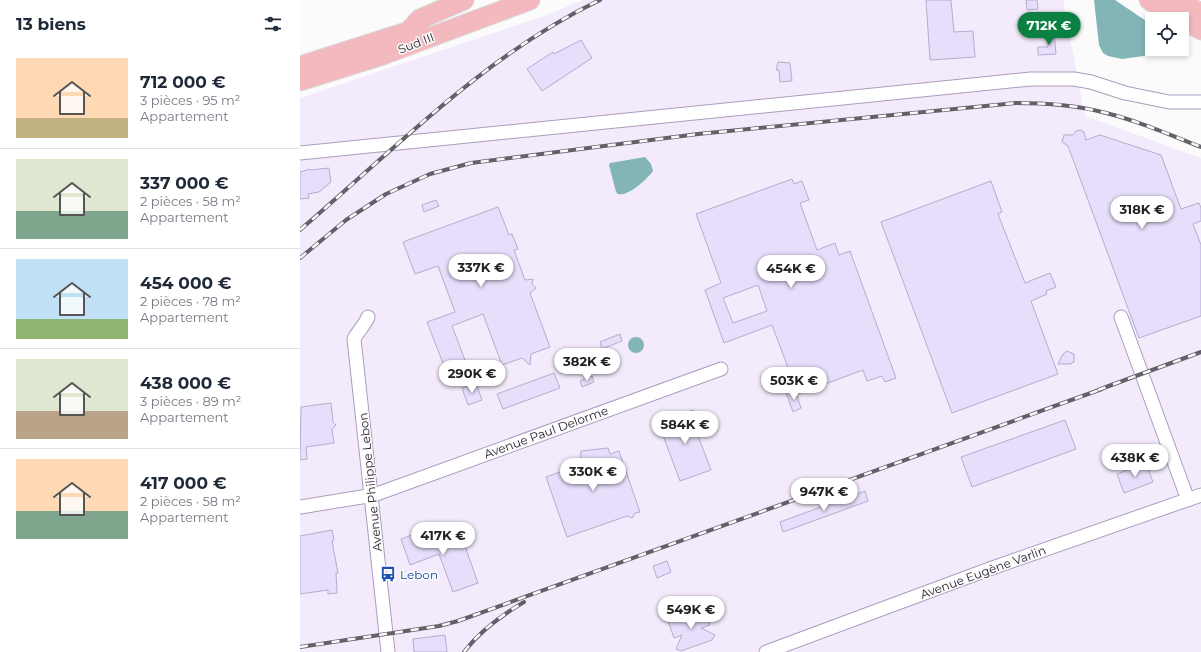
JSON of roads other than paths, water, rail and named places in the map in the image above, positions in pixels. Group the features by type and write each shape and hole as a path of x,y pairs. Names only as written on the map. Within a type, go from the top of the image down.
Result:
{"highway":[{"path":"407,33 420,20 464,0"},
{"name":"Sud III","path":"300,66 407,33 497,0"},
{"name":"Sud III","path":"300,81 380,56 530,0"},
{"path":"1149,0 1170,12"},
{"path":"1176,0 1201,13"},
{"path":"1189,23 1201,30"}],"street":[{"path":"300,153 1038,78 1063,78 1091,82 1125,93 1169,102 1201,102"},
{"path":"1183,103 1201,94"},
{"name":"Avenue Philippe Lebon","path":"368,317 365,326 357,333 354,339 388,652"},
{"path":"1121,317 1188,500"},
{"name":"Avenue Paul Delorme","path":"300,507 371,496 722,369"},
{"name":"Avenue Eugène Varlin","path":"766,652 985,571 1201,495"}],"water":[{"path":"1094,0 1115,0 1145,20 1145,56 1122,59 1108,56 1103,53 1099,45"},
{"path":"645,157 651,164 653,171 642,183 632,190 627,193 618,194 616,192 609,165 610,163"},
{"path":"636,337 643,342 644,345 639,352 636,353 629,348 628,345 633,338"}],"railway":[{"path":"300,230 407,136 480,75 558,22 600,0"},
{"path":"300,258 346,220 386,194 430,174 471,163 698,134 1027,103 1070,106 1115,115 1140,123 1201,147"},
{"path":"1098,390 1201,352"},
{"path":"300,647 439,626 458,621 1102,389"},
{"path":"464,652 470,644 492,624 524,602"}],"place":[{"name":"Lebon","path":"388,574"}]}
